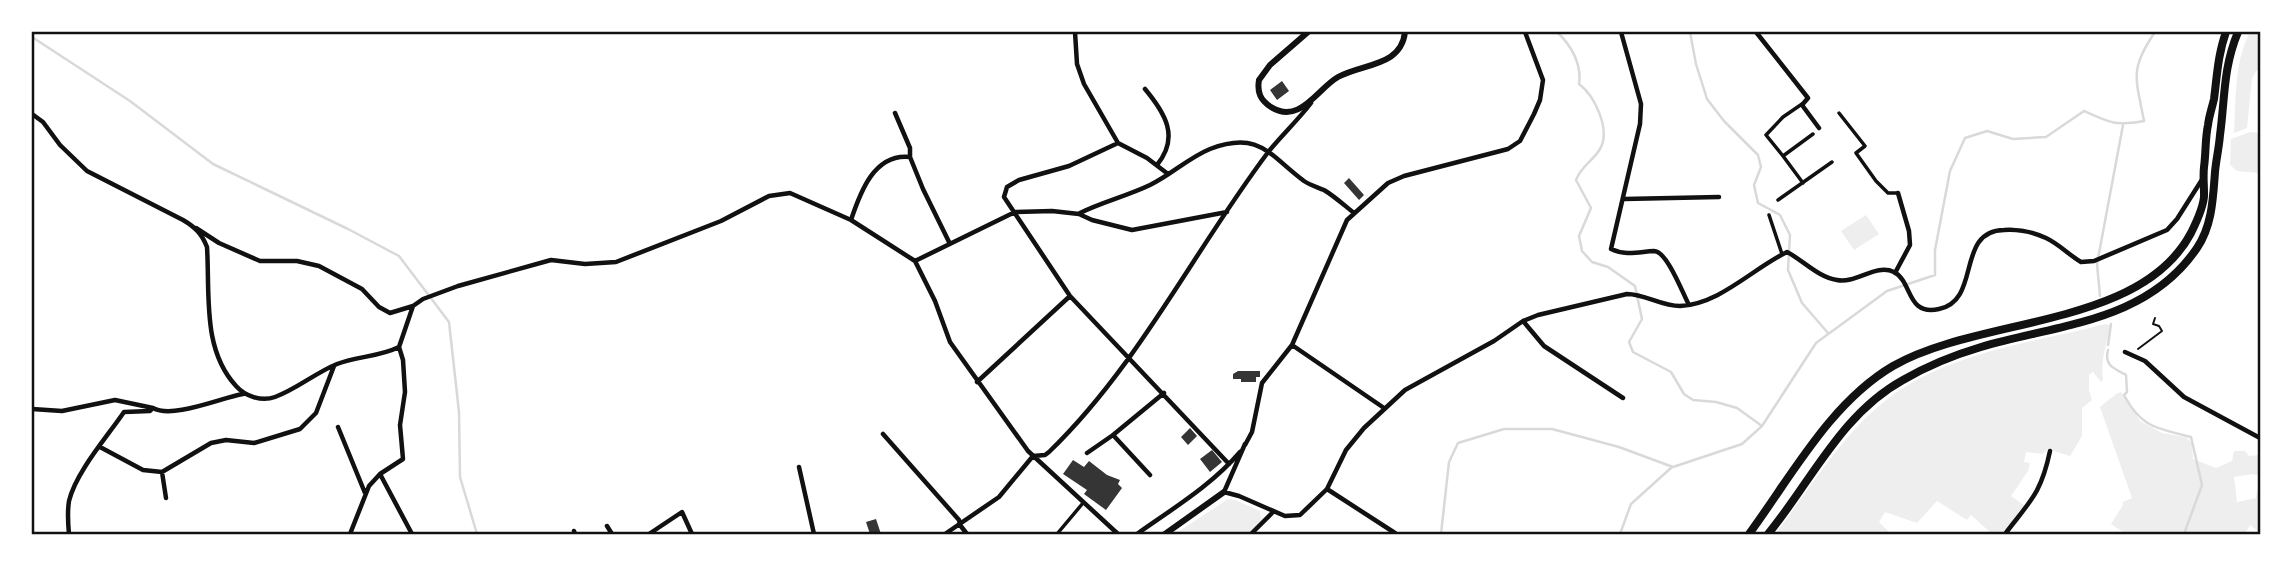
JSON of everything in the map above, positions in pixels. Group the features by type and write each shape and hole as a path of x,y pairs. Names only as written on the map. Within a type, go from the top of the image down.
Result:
{"highway":[{"path":"1749,534 1818,438 1857,395 1891,368 1943,344 2064,314 2110,299 2155,276 2176,256 2191,233 2205,197 2203,178 2207,125 2218,58 2226,32"},
{"path":"1769,534 1843,432 1862,410 1901,381 1926,368 1981,347 2123,310 2158,289 2184,265 2209,226 2228,60 2238,32"}],"main road":[{"path":"1308,32 1270,65 1259,80 1260,97 1279,111 1287,113 1311,102 1339,77 1379,63 1397,52 1405,32"},
{"path":"1165,534 1224,492"}],"street":[{"path":"1075,32 1077,64 1084,84 1118,143 1168,174"},
{"path":"1525,32 1543,80 1540,100 1520,141 1508,149 1388,183 1347,220 1292,345 1262,383 1252,432 1224,492 1285,516 1300,515 1327,489 1346,450 1384,408 1405,390 1493,341 1523,321 1538,315 1610,296 1630,294 1638,294 1666,304 1689,305 1726,290 1787,252 1820,274 1839,281 1882,270 1895,273 1903,280 1915,303 1926,309 1938,310 1957,298 1978,242 1984,234 2020,230 2052,241 2081,262 2094,261 2167,230 2203,178 2214,181"},
{"path":"1621,32 1641,104 1638,143 1611,247 1613,250 1634,255 1655,251 1661,253 1678,280 1689,305"},
{"path":"1756,32 1808,98 1783,117 1766,135 1803,183"},
{"path":"1145,89 1165,114 1168,130 1165,155 1157,165"},
{"path":"945,534 999,497 1033,456 1045,455 1087,412 1129,357 1270,151 1311,102"},
{"path":"1802,104 1819,128"},
{"path":"895,113 910,148 910,157 950,244"},
{"path":"1839,113 1865,146 1856,153 1876,181 1888,193 1898,193 1909,231 1910,245 1895,273"},
{"path":"32,114 43,122 60,145 87,170 219,243 260,261 298,261 319,266 362,289 379,307 390,313 458,286 551,260 585,264 616,262 721,221 769,196 790,193 851,220 915,261 935,301 950,342 977,382 1033,456 1118,534"},
{"path":"1783,156 1813,134"},
{"path":"1118,143 1069,166 1019,180 1007,187 1004,197 1070,296 1229,464"},
{"path":"1079,214 1102,202 1150,185 1212,148 1233,144 1261,146 1270,151 1306,182 1325,191 1354,213"},
{"path":"851,220 858,198 875,170 902,156 910,157"},
{"path":"1777,200 1832,162"},
{"path":"1624,199 1719,197"},
{"path":"915,261 1015,212 1052,211 1079,214 1132,230 1228,212"},
{"path":"1769,215 1782,254"},
{"path":"196,228 207,247 211,331 216,357 224,373 244,394 257,398 273,398 334,365 351,359 383,355 399,347"},
{"path":"977,382 1070,296"},
{"path":"350,534 366,493 380,474 403,459 400,425 404,382 403,360 399,347 413,306"},
{"path":"1523,321 1544,346 1623,398"},
{"path":"1292,345 1384,408"},
{"path":"2125,352 2145,361 2184,397 2260,438"},
{"path":"100,447 143,470 162,472 211,443 226,440 254,443 300,429 316,413 334,365"},
{"path":"1087,453 1164,393"},
{"path":"32,409 62,411 99,401 115,400 159,411 175,411 244,394"},
{"path":"69,534 69,500 100,447 124,412 150,411 153,408"},
{"path":"338,427 366,493"},
{"path":"883,434 959,520 967,534"},
{"path":"1113,435 1150,475"},
{"path":"1137,534 1229,464 1245,444"},
{"path":"2005,534 2029,505 2040,486 2050,451"},
{"path":"799,467 814,534"},
{"path":"162,472 166,498"},
{"path":"380,474 411,533"},
{"path":"1327,489 1395,533"},
{"path":"1057,534 1083,503"},
{"path":"1181,503 1191,516"},
{"path":"649,534 682,512 692,534"},
{"path":"1251,534 1273,512"},
{"path":"607,526 612,534"}],"path":[{"path":"2137,350 2162,331 2159,326 2153,324 2155,318"}],"shaded area":[{"path":"2250,32 2260,32 2260,73 2257,70 2252,78 2247,128 2234,133 2238,68"},
{"path":"2250,132 2260,133 2260,173 2237,171 2230,165 2231,139"},
{"path":"1866,215 1879,234 1854,250 1841,231"},
{"path":"2110,325 2103,359 2103,380 2101,382 2093,372 2089,375 2092,400 2082,408 2082,436 2070,456 2048,449 2043,454 2026,452 2024,462 2030,463 2028,471 2011,496 2025,506 2001,534 1992,534 1971,515 1967,520 1937,501 1917,523 1885,512 1879,522 1891,534 1775,534 1846,440 1879,406 1897,392 1920,378 1971,357"},
{"path":"2121,392 2140,421 2162,433 2186,437 2192,443 2193,459 2216,468 2232,461 2234,451 2245,451 2249,456 2260,455 2260,476 2253,474 2234,477 2237,502 2256,498 2260,489 2260,533 2250,525 2245,534 2126,534 2111,524 2123,502 2132,498 2100,407"},
{"path":"1228,499 1260,511 1261,523 1249,534 1175,534"}],"building":[{"path":"1282,81 1289,91 1277,100 1270,90"},
{"path":"1349,178 1364,195 1359,200 1344,183"},
{"path":"1238,371 1260,371 1260,377 1256,377 1256,382 1241,382 1241,379 1233,379 1233,374"},
{"path":"1190,428 1197,436 1188,445 1181,437"},
{"path":"1212,450 1222,462 1210,472 1200,459"},
{"path":"1073,460 1084,467 1089,461 1107,475 1120,480 1118,484 1122,488 1106,510 1084,494 1087,490 1063,474"},
{"path":"876,519 881,534 870,534 866,522"}],"waterway":[{"path":"1557,32 1574,55 1579,69 1579,84 1596,105 1604,133 1600,149 1576,180 1591,208 1579,236 1582,251 1592,262 1608,267 1635,286 1642,319 1629,342 1633,352 1671,372 1684,394 1693,400 1716,402 1737,408 1762,426"},
{"path":"1690,32 1707,99 1724,121 1758,155 1761,167 1754,185 1758,203 1780,215 1790,235 1788,270 1802,303 1828,333"},
{"path":"1441,534 1449,462 1458,443 1504,429 1552,429 1619,447 1673,467 1742,444 1762,426 1816,343 1887,291 1935,275 1935,250 1950,171 1965,138 1987,131 2013,139 2046,137 2084,111 2113,122 2144,121 2137,84 2138,66 2155,32"},
{"path":"32,37 130,101 213,164 399,256 449,322 459,412 460,477 477,534"},
{"path":"2100,296 2097,264 2123,125"},
{"path":"2108,345 2111,324"},
{"path":"2108,350 2109,363 2126,375 2127,392 2124,395 2137,415 2160,429 2191,437 2202,485 2184,534"},
{"path":"1620,534 1631,504 1672,467"}]}
